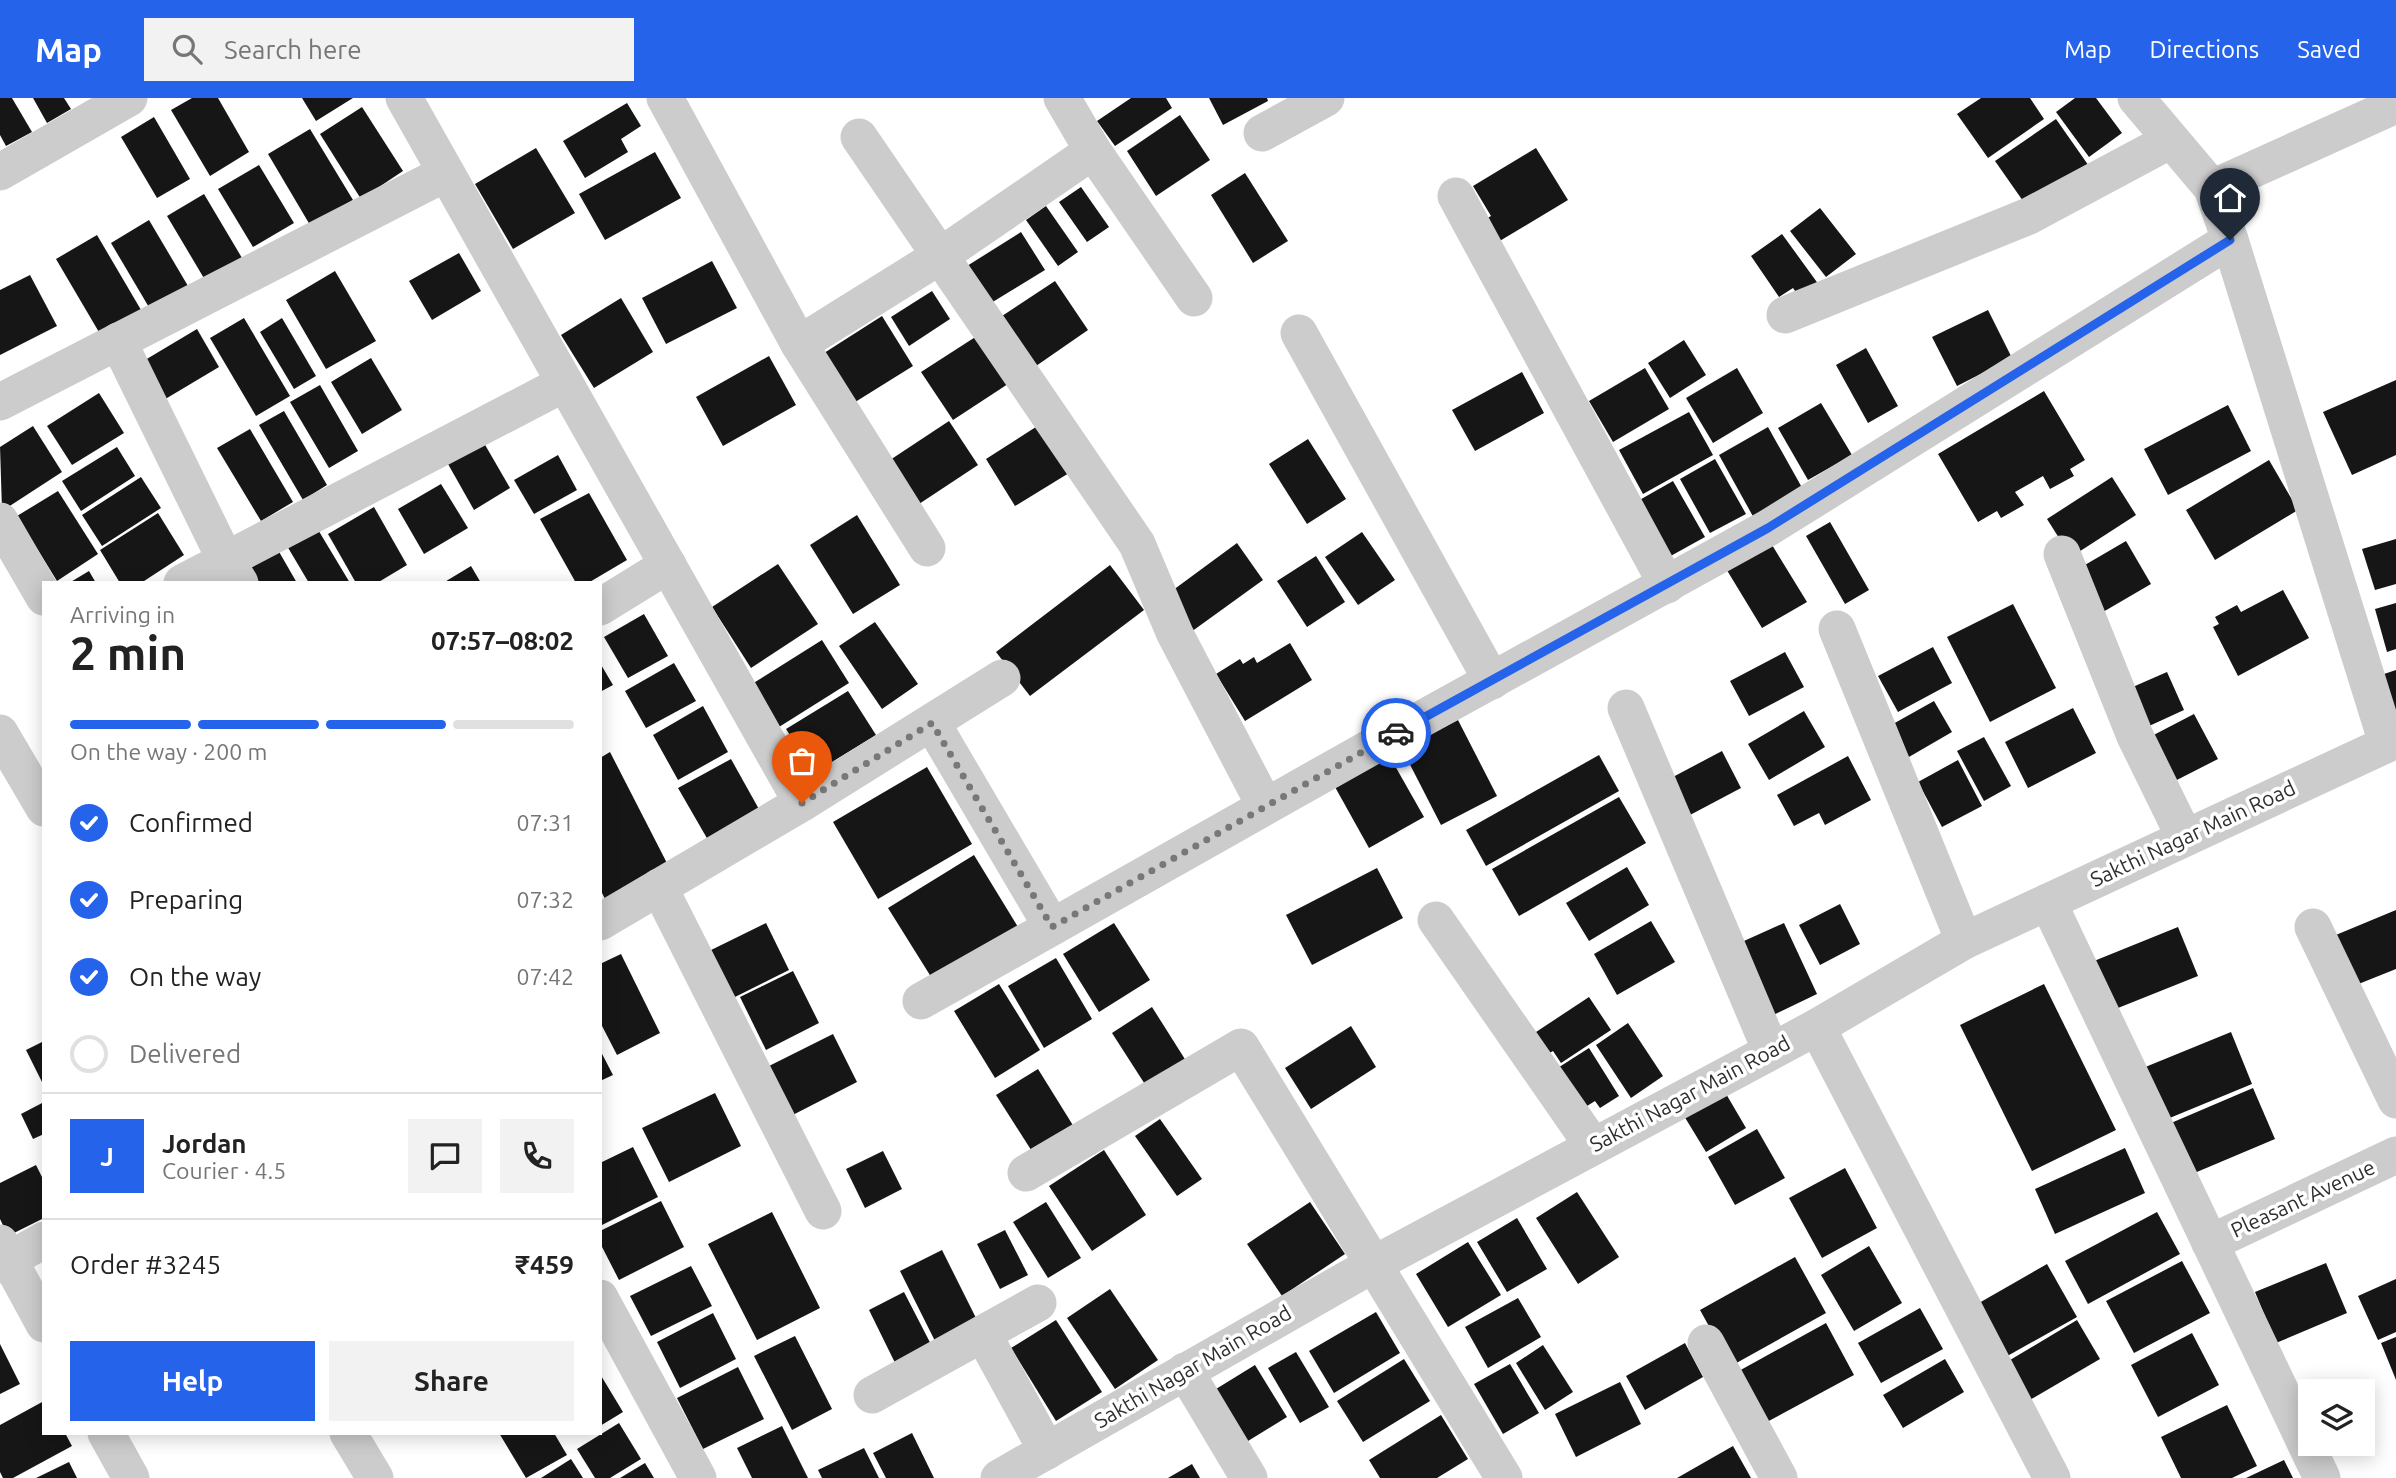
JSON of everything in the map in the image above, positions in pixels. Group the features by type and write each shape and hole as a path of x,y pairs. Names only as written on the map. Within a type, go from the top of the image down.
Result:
{"street":[{"path":"0,172 129,98"},
{"path":"404,98 802,803"},
{"path":"665,98 799,344 927,548"},
{"path":"1062,98 1093,150 1194,298"},
{"path":"1262,133 1326,98"},
{"path":"2136,98 2212,188 2391,741"},
{"path":"2212,188 2396,105"},
{"path":"859,137 1137,544 1175,634 1265,806"},
{"path":"1786,316 2029,216 2171,140"},
{"path":"799,344 940,256 1093,150"},
{"path":"0,402 446,173"},
{"path":"1456,196 1667,585"},
{"path":"921,1001 1265,806 1768,528 2230,240"},
{"path":"1299,332 1492,681"},
{"path":"118,341 233,571"},
{"path":"190,581 233,571 565,383"},
{"path":"0,522 42,594"},
{"path":"2062,554 2135,736 2185,838"},
{"path":"602,606 668,565"},
{"path":"1837,629 1964,941"},
{"path":"602,921 802,803 1002,678"},
{"path":"1626,708 1770,1051"},
{"path":"932,723 1052,927"},
{"path":"0,733 42,805"},
{"name":"Sakthi Nagar Main Road","path":"999,1478 1374,1264 1816,1027 1964,941 2391,741"},
{"path":"659,887 823,1211"},
{"path":"2048,902 2322,1478"},
{"path":"1436,920 1593,1146"},
{"path":"2313,927 2396,1100"},
{"path":"1816,1027 2052,1478"},
{"path":"1026,1173 1241,1047 1504,1478"},
{"name":"Pleasant Avenue","path":"2210,1243 2396,1155"},
{"path":"42,1241 3,1256 42,1321"},
{"path":"602,1302 698,1478"},
{"path":"872,1395 1038,1303"},
{"path":"983,1334 1047,1451"},
{"path":"1706,1343 1779,1478"},
{"path":"1185,1371 1249,1478"},
{"path":"107,1435 131,1478"},
{"path":"349,1435 374,1478"}],"building":[{"path":"0,98 12,98 32,132 6,146 0,135"},
{"path":"33,98 64,98 71,109 47,123"},
{"path":"192,98 218,98 249,152 210,176 171,110"},
{"path":"302,98 353,98 316,121"},
{"path":"1131,98 1166,98 1172,108 1115,146 1097,121"},
{"path":"1209,98 1267,98 1268,101 1223,125"},
{"path":"1981,98 2030,98 2044,119 1988,158 1957,114"},
{"path":"2075,98 2096,98 2122,133 2089,157 2056,112"},
{"path":"627,103 641,126 621,139 628,152 585,178 563,141"},
{"path":"362,107 403,171 361,199 320,134"},
{"path":"1180,115 1210,160 1156,196 1127,151"},
{"path":"154,117 190,179 157,198 121,137"},
{"path":"2056,119 2091,169 2030,211 1995,161"},
{"path":"310,129 353,200 310,225 268,154"},
{"path":"536,148 575,213 513,249 475,184"},
{"path":"1536,148 1568,200 1498,242 1484,220 1491,216 1473,186"},
{"path":"655,152 681,198 605,240 579,194"},
{"path":"259,165 294,223 253,247 218,189"},
{"path":"1245,173 1288,241 1253,263 1211,195"},
{"path":"1081,187 1109,227 1087,242 1059,202"},
{"path":"204,194 245,263 208,285 167,216"},
{"path":"1046,206 1078,252 1058,266 1026,220"},
{"path":"1820,208 1856,254 1826,277 1790,231"},
{"path":"149,220 188,286 150,309 111,243"},
{"path":"1021,232 1045,270 991,303 967,266"},
{"path":"1782,234 1819,285 1800,298 1793,288 1779,297 1751,256"},
{"path":"97,235 144,315 103,339 56,259"},
{"path":"459,253 481,291 432,320 409,281"},
{"path":"712,261 737,308 666,344 642,298"},
{"path":"335,271 376,341 326,369 286,300"},
{"path":"30,275 57,326 0,355 0,290"},
{"path":"1055,281 1088,330 1036,366 1002,316"},
{"path":"932,291 950,319 909,346 891,317"},
{"path":"621,298 653,352 594,388 561,335"},
{"path":"1988,310 2012,358 1957,386 1932,337"},
{"path":"882,316 913,366 852,404 821,355"},
{"path":"244,318 290,396 256,416 210,338"},
{"path":"282,318 316,376 294,389 260,332"},
{"path":"197,329 219,367 157,404 135,366"},
{"path":"980,334 1011,382 953,420 921,372"},
{"path":"1684,340 1706,375 1670,398 1648,363"},
{"path":"1866,348 1898,406 1868,423 1836,365"},
{"path":"769,356 796,405 723,446 696,397"},
{"path":"371,358 402,410 362,434 331,382"},
{"path":"1645,368 1669,409 1613,442 1589,401"},
{"path":"1737,368 1763,413 1713,443 1686,398"},
{"path":"1522,372 1544,413 1475,451 1452,410"},
{"path":"2396,380 2396,455 2352,475 2323,412"},
{"path":"320,385 358,451 329,468 290,402"},
{"path":"2044,391 2085,460 2070,469 2074,476 2050,489 2043,476 2015,492 2024,505 2001,518 1997,511 1978,522 1938,454"},
{"path":"99,393 124,433 72,465 47,426"},
{"path":"1821,403 1852,455 1808,480 1778,428"},
{"path":"2228,405 2251,451 2168,495 2144,449"},
{"path":"284,411 327,485 303,500 259,425"},
{"path":"1689,412 1713,455 1643,494 1619,450"},
{"path":"949,421 978,465 916,506 887,462"},
{"path":"1039,425 1069,473 1015,506 986,459"},
{"path":"33,426 62,472 2,511 0,447"},
{"path":"1768,427 1805,493 1755,520 1719,455"},
{"path":"250,429 293,502 261,521 217,448"},
{"path":"1308,439 1346,499 1307,524 1269,464"},
{"path":"484,443 510,488 474,510 448,464"},
{"path":"117,447 135,476 81,511 62,481"},
{"path":"558,455 577,490 534,514 514,480"},
{"path":"1715,459 1746,514 1710,533 1680,479"},
{"path":"2269,460 2298,510 2215,560 2186,510"},
{"path":"141,477 161,508 102,546 82,515"},
{"path":"2112,477 2136,515 2071,557 2047,519"},
{"path":"1673,481 1705,537 1667,558 1636,502"},
{"path":"441,484 468,528 424,554 398,509"},
{"path":"58,491 98,554 57,581 17,516"},
{"path":"589,493 627,560 591,581 575,581 540,519"},
{"path":"374,507 407,565 380,581 355,581 328,534"},
{"path":"158,513 184,555 144,581 119,581 100,550"},
{"path":"857,515 900,585 853,614 810,545"},
{"path":"1830,522 1869,590 1845,604 1806,536"},
{"path":"317,528 349,581 308,581 287,546"},
{"path":"1362,532 1395,580 1358,605 1325,557"},
{"path":"2396,539 2396,584 2375,590 2362,549"},
{"path":"1769,540 1807,602 1762,628 1725,567"},
{"path":"2126,541 2151,584 2103,612 2078,569"},
{"path":"1237,543 1263,580 1191,632 1165,596"},
{"path":"278,550 296,581 252,581 245,569"},
{"path":"1316,556 1345,602 1307,627 1277,581"},
{"path":"778,564 818,624 751,668 712,607"},
{"path":"1110,565 1144,610 1030,696 996,652"},
{"path":"471,566 480,581 446,581"},
{"path":"89,571 95,581 72,581"},
{"path":"2283,590 2309,638 2238,676 2213,627 2219,624 2215,617 2237,605 2241,612"},
{"path":"2396,603 2396,649 2387,652 2375,609"},
{"path":"2013,604 2056,688 1990,722 1947,637"},
{"path":"644,614 668,656 628,678 604,637"},
{"path":"875,622 918,684 882,709 839,646"},
{"path":"822,640 849,683 779,727 752,684"},
{"path":"1290,643 1312,680 1245,721 1216,674 1240,659 1243,664 1254,657 1257,663"},
{"path":"1933,647 1952,683 1898,712 1878,676"},
{"path":"1785,652 1804,687 1749,716 1730,681"},
{"path":"674,663 696,701 646,728 625,691"},
{"path":"602,666 613,685 602,691"},
{"path":"2396,670 2396,712 2381,675"},
{"path":"2167,672 2184,710 2136,732 2119,693"},
{"path":"848,691 876,735 814,773 786,729"},
{"path":"1934,701 1952,732 1902,761 1884,729"},
{"path":"703,706 728,752 678,780 653,735"},
{"path":"2073,708 2096,753 2028,788 2005,742"},
{"path":"1804,711 1825,747 1769,780 1748,744"},
{"path":"2194,714 2218,759 2167,785 2144,740"},
{"path":"1458,720 1497,796 1441,825 1402,749"},
{"path":"1984,737 2011,786 1984,801 1957,751"},
{"path":"1722,751 1741,788 1690,815 1671,778"},
{"path":"610,752 670,869 605,899 602,893 602,757"},
{"path":"1599,755 1619,791 1486,866 1466,830"},
{"path":"1848,756 1871,800 1825,825 1819,813 1794,826 1777,795"},
{"path":"1390,757 1424,817 1369,848 1335,787"},
{"path":"731,759 760,811 708,840 678,788"},
{"path":"1958,760 1982,806 1942,827 1918,782"},
{"path":"927,767 972,844 878,899 833,822"},
{"path":"1619,797 1646,843 1519,916 1492,869"},
{"path":"974,855 1018,927 933,980 888,908"},
{"path":"1627,867 1649,905 1589,941 1566,903"},
{"path":"1377,868 1403,918 1312,965 1286,915"},
{"path":"1840,904 1860,944 1820,965 1799,925"},
{"path":"2396,910 2396,969 2351,987 2331,937"},
{"path":"1651,921 1675,962 1617,995 1594,954"},
{"path":"766,923 789,970 729,1000 705,953"},
{"path":"1114,923 1150,980 1099,1012 1063,954"},
{"path":"1784,923 1817,994 1769,1017 1735,945"},
{"path":"2178,927 2198,976 2113,1010 2094,961"},
{"path":"621,954 660,1033 617,1055 602,1026 602,963"},
{"path":"1056,958 1092,1019 1044,1048 1008,986"},
{"path":"793,971 819,1023 766,1050 740,997"},
{"path":"999,984 1040,1050 995,1078 954,1011"},
{"path":"2044,984 2116,1130 2032,1171 1960,1025"},
{"path":"1589,997 1611,1030 1561,1063 1553,1051 1546,1055 1533,1034"},
{"path":"1152,1007 1188,1064 1148,1089 1112,1033"},
{"path":"1628,1023 1663,1076 1631,1098 1596,1045"},
{"path":"1351,1026 1376,1067 1311,1109 1285,1068"},
{"path":"2231,1032 2252,1084 2160,1122 2138,1070"},
{"path":"833,1034 857,1082 783,1120 759,1071"},
{"path":"42,1042 42,1082 26,1050"},
{"path":"1589,1048 1619,1096 1600,1108 1595,1101 1579,1111 1553,1071"},
{"path":"602,1054 613,1075 602,1080"},
{"path":"1038,1069 1074,1127 1033,1153 996,1095"},
{"path":"1722,1087 1746,1128 1706,1152 1681,1111"},
{"path":"2253,1088 2275,1139 2185,1177 2164,1126"},
{"path":"715,1093 741,1146 669,1182 642,1128"},
{"path":"42,1103 42,1135 33,1139 21,1114"},
{"path":"1160,1119 1202,1179 1177,1196 1135,1136"},
{"path":"1757,1129 1785,1178 1735,1205 1708,1157"},
{"path":"633,1147 658,1197 602,1225 602,1162"},
{"path":"2125,1148 2145,1193 2055,1234 2035,1189"},
{"path":"1104,1150 1146,1215 1092,1251 1049,1186"},
{"path":"883,1151 902,1189 865,1208 846,1169"},
{"path":"36,1165 42,1177 42,1219 8,1236 0,1219 0,1183"},
{"path":"1845,1168 1877,1228 1822,1258 1789,1198"},
{"path":"1577,1192 1619,1257 1578,1284 1536,1218"},
{"path":"661,1201 684,1247 619,1280 602,1247 602,1230"},
{"path":"1046,1202 1081,1258 1048,1278 1013,1222"},
{"path":"1310,1202 1345,1254 1282,1296 1247,1244"},
{"path":"772,1212 820,1308 757,1340 708,1244"},
{"path":"2157,1212 2180,1254 2088,1304 2065,1261"},
{"path":"1517,1218 1547,1269 1507,1292 1477,1242"},
{"path":"1005,1230 1028,1275 1000,1289 977,1244"},
{"path":"1468,1242 1501,1295 1448,1327 1416,1274"},
{"path":"1869,1246 1902,1303 1854,1331 1821,1275"},
{"path":"942,1250 980,1326 938,1347 900,1271"},
{"path":"1795,1257 1826,1313 1731,1366 1700,1310"},
{"path":"2182,1261 2210,1313 2134,1353 2106,1301"},
{"path":"2326,1263 2347,1313 2276,1343 2255,1292"},
{"path":"2047,1264 2077,1317 2002,1359 1972,1307"},
{"path":"691,1266 712,1306 651,1336 630,1296"},
{"path":"2396,1279 2396,1332 2378,1340 2358,1296"},
{"path":"1110,1289 1158,1360 1115,1389 1067,1318"},
{"path":"904,1292 938,1358 901,1375 869,1310"},
{"path":"1518,1298 1541,1337 1488,1368 1465,1327"},
{"path":"1920,1308 1943,1349 1881,1383 1858,1343"},
{"path":"1376,1312 1400,1353 1334,1393 1309,1351"},
{"path":"713,1313 736,1359 680,1388 657,1342"},
{"path":"1056,1320 1102,1392 1056,1421 1011,1348"},
{"path":"2077,1320 2100,1359 2028,1401 2005,1363"},
{"path":"1826,1323 1854,1375 1765,1423 1737,1372"},
{"path":"2192,1333 2219,1385 2158,1417 2131,1365"},
{"path":"795,1336 832,1409 792,1430 754,1356"},
{"path":"2396,1337 2396,1380 2381,1343"},
{"path":"1685,1343 1703,1377 1645,1410 1626,1376"},
{"path":"0,1344 20,1384 0,1394"},
{"path":"1543,1345 1573,1392 1545,1410 1516,1363"},
{"path":"1296,1352 1329,1407 1300,1423 1268,1368"},
{"path":"1404,1359 1430,1401 1363,1442 1337,1401"},
{"path":"1945,1359 1964,1392 1903,1428 1883,1395"},
{"path":"1510,1364 1539,1413 1503,1434 1474,1384"},
{"path":"1255,1365 1287,1417 1248,1441 1216,1389"},
{"path":"738,1367 764,1419 703,1449 677,1398"},
{"path":"602,1377 623,1412 602,1425"},
{"path":"1620,1382 1641,1424 1576,1457 1555,1414"},
{"path":"42,1402 42,1435 66,1435 72,1446 13,1478 3,1478 0,1472 0,1425"},
{"path":"2227,1405 2257,1466 2232,1478 2181,1478 2161,1437"},
{"path":"1441,1415 1468,1459 1437,1478 1380,1478 1369,1460"},
{"path":"619,1423 641,1459 610,1478 595,1478 577,1449"},
{"path":"782,1426 808,1478 752,1478 737,1448"},
{"path":"912,1433 934,1478 886,1478 873,1453"},
{"path":"500,1435 555,1435 567,1455 526,1478"},
{"path":"1733,1446 1751,1478 1677,1478"},
{"path":"864,1448 879,1478 822,1478 818,1470"},
{"path":"571,1459 583,1478 541,1478"},
{"path":"2284,1460 2293,1478 2246,1478"},
{"path":"69,1462 77,1478 36,1478"},
{"path":"645,1463 654,1478 620,1478"},
{"path":"1192,1464 1200,1478 1168,1478"}],"way so far":[{"path":"802,803 932,723 1052,927 1396,733"}],"route":[{"path":"1396,733 1768,528 2230,240"}]}
